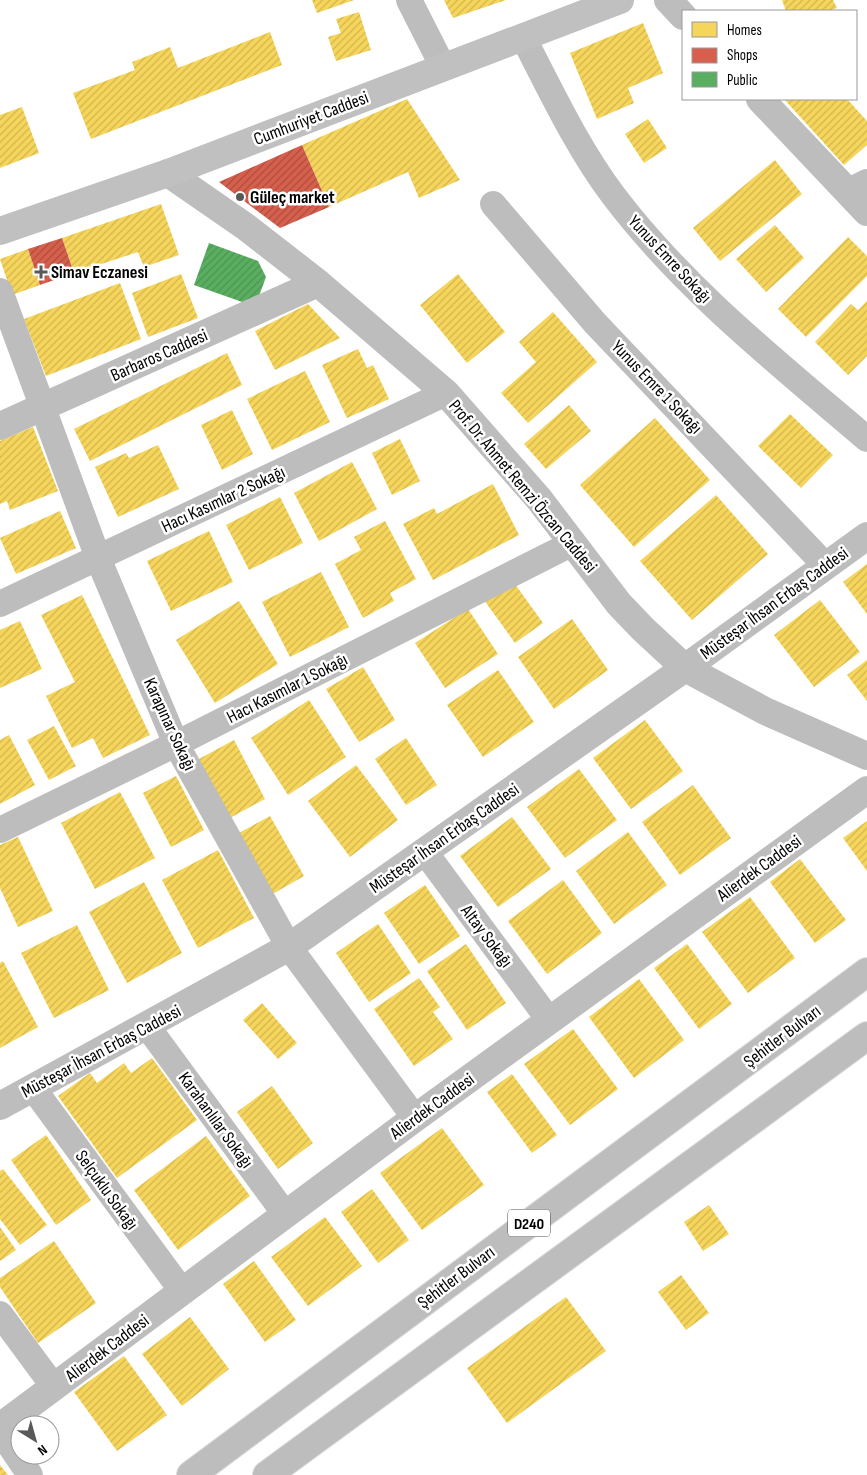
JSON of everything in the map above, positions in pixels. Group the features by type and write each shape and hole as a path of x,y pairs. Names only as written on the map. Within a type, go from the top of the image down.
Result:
{"main road":[{"name":"Cumhuriyet Caddesi","path":"0,231 168,173 620,0"}],"street":[{"path":"409,0 444,67"},
{"path":"668,0 682,15"},
{"name":"Yunus Emre Sokağı","path":"523,37 579,143 612,194 642,231 719,311 867,439"},
{"path":"761,100 857,187 867,212"},
{"name":"Prof. Dr. Ahmet Remzi Özcan Caddesi","path":"168,173 246,227 318,284 446,393 503,456 619,604 685,668 765,711 867,756"},
{"name":"Yunus Emre 1 Sokağı","path":"493,204 595,323 826,566"},
{"name":"Barbaros Caddesi","path":"0,426 318,284"},
{"name":"Karapınar Sokağı","path":"0,291 98,558 176,744 290,947 415,1118"},
{"name":"Hacı Kasımlar 2 Sokağı","path":"0,604 446,393"},
{"name":"Müsteşar İhsan Erbaş Caddesi","path":"0,1106 290,947 685,668 867,536"},
{"name":"Hacı Kasımlar 1 Sokağı","path":"0,830 176,744 572,543"},
{"name":"Alierdek Caddesi","path":"0,1429 415,1118 867,790"},
{"name":"Altay Sokağı","path":"425,852 549,1020"},
{"name":"Şehitler Bulvarı","path":"191,1475 867,972"},
{"name":"Karahanlılar Sokağı","path":"147,1026 285,1214"},
{"name":"D240","path":"267,1475 867,1036"},
{"name":"Selçuklu Sokağı","path":"33,1088 182,1291"},
{"path":"0,1314 54,1387"},
{"path":"0,1429 30,1475"}],"building: Homes":[{"path":"312,0 354,0 317,13"},
{"path":"444,0 506,0 453,18"},
{"path":"782,0 833,0 837,8 831,10 786,10"},
{"path":"359,12 371,50 336,61 328,37 341,33 336,19"},
{"path":"643,23 663,73 628,88 634,103 597,119 570,53"},
{"path":"270,32 282,65 91,139 73,93 135,70 132,62 170,47 178,68"},
{"path":"407,99 460,180 419,198 408,172 329,207 302,145"},
{"path":"785,100 848,100 867,121 867,145 844,165"},
{"path":"22,107 39,153 0,168 0,115"},
{"path":"648,119 667,148 644,163 625,134"},
{"path":"775,160 802,194 720,261 693,228"},
{"path":"161,204 179,255 144,267 138,252 74,273 62,238"},
{"path":"775,225 804,258 766,292 736,259"},
{"path":"848,237 867,256 867,276 806,337 778,309"},
{"path":"28,249 40,285 12,295 0,259"},
{"path":"181,274 198,318 148,337 132,293"},
{"path":"458,274 505,332 467,363 420,305"},
{"path":"120,283 141,339 46,376 24,319"},
{"path":"867,301 867,356 848,375 815,342 851,304 858,310"},
{"path":"308,304 340,338 275,370 255,331"},
{"path":"553,312 597,362 528,423 501,393 536,362 519,342"},
{"path":"358,349 367,368 373,365 389,399 347,418 322,365"},
{"path":"227,353 242,385 90,461 74,429"},
{"path":"305,371 330,422 272,450 247,399"},
{"path":"569,405 591,431 546,469 524,444"},
{"path":"232,410 253,454 222,470 201,425"},
{"path":"790,414 833,455 801,488 758,446"},
{"path":"655,418 710,480 634,547 580,485"},
{"path":"33,427 58,491 10,510 7,501 0,504 0,441"},
{"path":"400,439 420,481 392,495 372,453"},
{"path":"158,445 179,489 118,517 95,467 126,453 129,458"},
{"path":"352,462 377,509 319,541 294,493"},
{"path":"493,484 519,535 433,580 403,524 434,508 437,514"},
{"path":"716,495 768,554 692,620 640,561"},
{"path":"280,497 303,543 249,570 226,525"},
{"path":"60,511 76,548 16,574 0,538"},
{"path":"385,521 416,579 390,593 394,601 363,618 335,564 361,550 354,537"},
{"path":"209,531 233,582 171,611 147,561"},
{"path":"867,564 867,614 843,582"},
{"path":"321,572 349,627 290,657 262,602"},
{"path":"512,580 543,623 515,643 484,600"},
{"path":"82,595 150,735 103,758 93,738 72,748 46,696 75,682 41,615"},
{"path":"820,600 860,652 814,687 774,635"},
{"path":"239,601 278,664 215,703 176,640"},
{"path":"468,609 498,654 445,688 415,643"},
{"path":"572,619 608,670 554,709 518,657"},
{"path":"20,621 42,669 0,688 0,630"},
{"path":"867,660 867,701 847,675"},
{"path":"363,667 395,720 359,742 326,689"},
{"path":"498,670 534,722 483,757 447,705"},
{"path":"309,700 346,757 288,795 251,738"},
{"path":"645,720 683,771 631,809 593,758"},
{"path":"54,726 76,766 49,780 27,740"},
{"path":"9,735 35,785 0,804 0,740"},
{"path":"406,738 437,785 406,805 375,759"},
{"path":"234,740 265,799 228,819 197,760"},
{"path":"356,765 398,820 350,857 308,801"},
{"path":"579,769 617,820 565,858 527,807"},
{"path":"176,776 204,830 171,847 143,793"},
{"path":"693,785 731,838 680,875 642,822"},
{"path":"120,792 155,858 95,889 61,823"},
{"path":"270,816 304,876 271,895 237,834"},
{"path":"512,817 551,869 498,907 460,856"},
{"path":"867,821 867,871 843,838"},
{"path":"628,832 667,885 614,924 576,871"},
{"path":"18,837 53,911 18,927 0,888 0,845"},
{"path":"218,850 254,918 198,948 162,880"},
{"path":"800,859 846,920 815,943 770,882"},
{"path":"563,880 602,933 547,974 508,921"},
{"path":"144,882 182,953 127,983 89,912"},
{"path":"425,885 460,936 419,964 384,913"},
{"path":"750,897 795,958 748,993 702,932"},
{"path":"378,924 411,973 369,1002 336,953"},
{"path":"77,925 109,990 54,1018 21,953"},
{"path":"466,944 506,1003 467,1030 427,971"},
{"path":"687,944 732,1004 699,1029 654,968"},
{"path":"3,961 38,1027 0,1048 0,963"},
{"path":"419,978 440,1007 433,1012 453,1039 414,1066 374,1009"},
{"path":"639,979 684,1040 634,1078 589,1017"},
{"path":"262,1003 297,1043 278,1059 243,1020"},
{"path":"573,1029 618,1089 570,1125 524,1064"},
{"path":"152,1058 197,1120 117,1178 58,1096 90,1073 97,1083 124,1063 131,1073"},
{"path":"512,1074 557,1135 532,1153 487,1092"},
{"path":"272,1086 313,1143 278,1169 237,1112"},
{"path":"442,1128 484,1185 422,1230 380,1173"},
{"path":"46,1135 91,1200 56,1225 11,1160"},
{"path":"206,1136 250,1196 178,1250 134,1190"},
{"path":"3,1169 47,1225 20,1245 0,1219 0,1171"},
{"path":"372,1189 409,1240 378,1263 341,1212"},
{"path":"709,1205 729,1234 703,1251 684,1222"},
{"path":"325,1217 362,1266 308,1306 271,1257"},
{"path":"0,1227 16,1250 0,1261"},
{"path":"54,1241 96,1303 38,1343 0,1287 0,1278"},
{"path":"254,1261 296,1320 265,1342 223,1284"},
{"path":"681,1275 709,1313 686,1330 658,1292"},
{"path":"566,1297 606,1351 507,1423 467,1368"},
{"path":"190,1317 229,1369 182,1406 142,1354"},
{"path":"124,1356 167,1415 117,1451 74,1392"},
{"path":"0,1465 8,1475 0,1475"}],"building: Shops":[{"path":"302,145 329,207 280,228 219,182"},
{"path":"62,238 74,273 40,285 28,249"}],"building: Public":[{"path":"209,243 258,261 266,277 259,296 245,303 194,285"}],"place":[{"name":"Güleç market","path":"240,197"},
{"name":"Simav Eczanesi","path":"41,272"}]}
